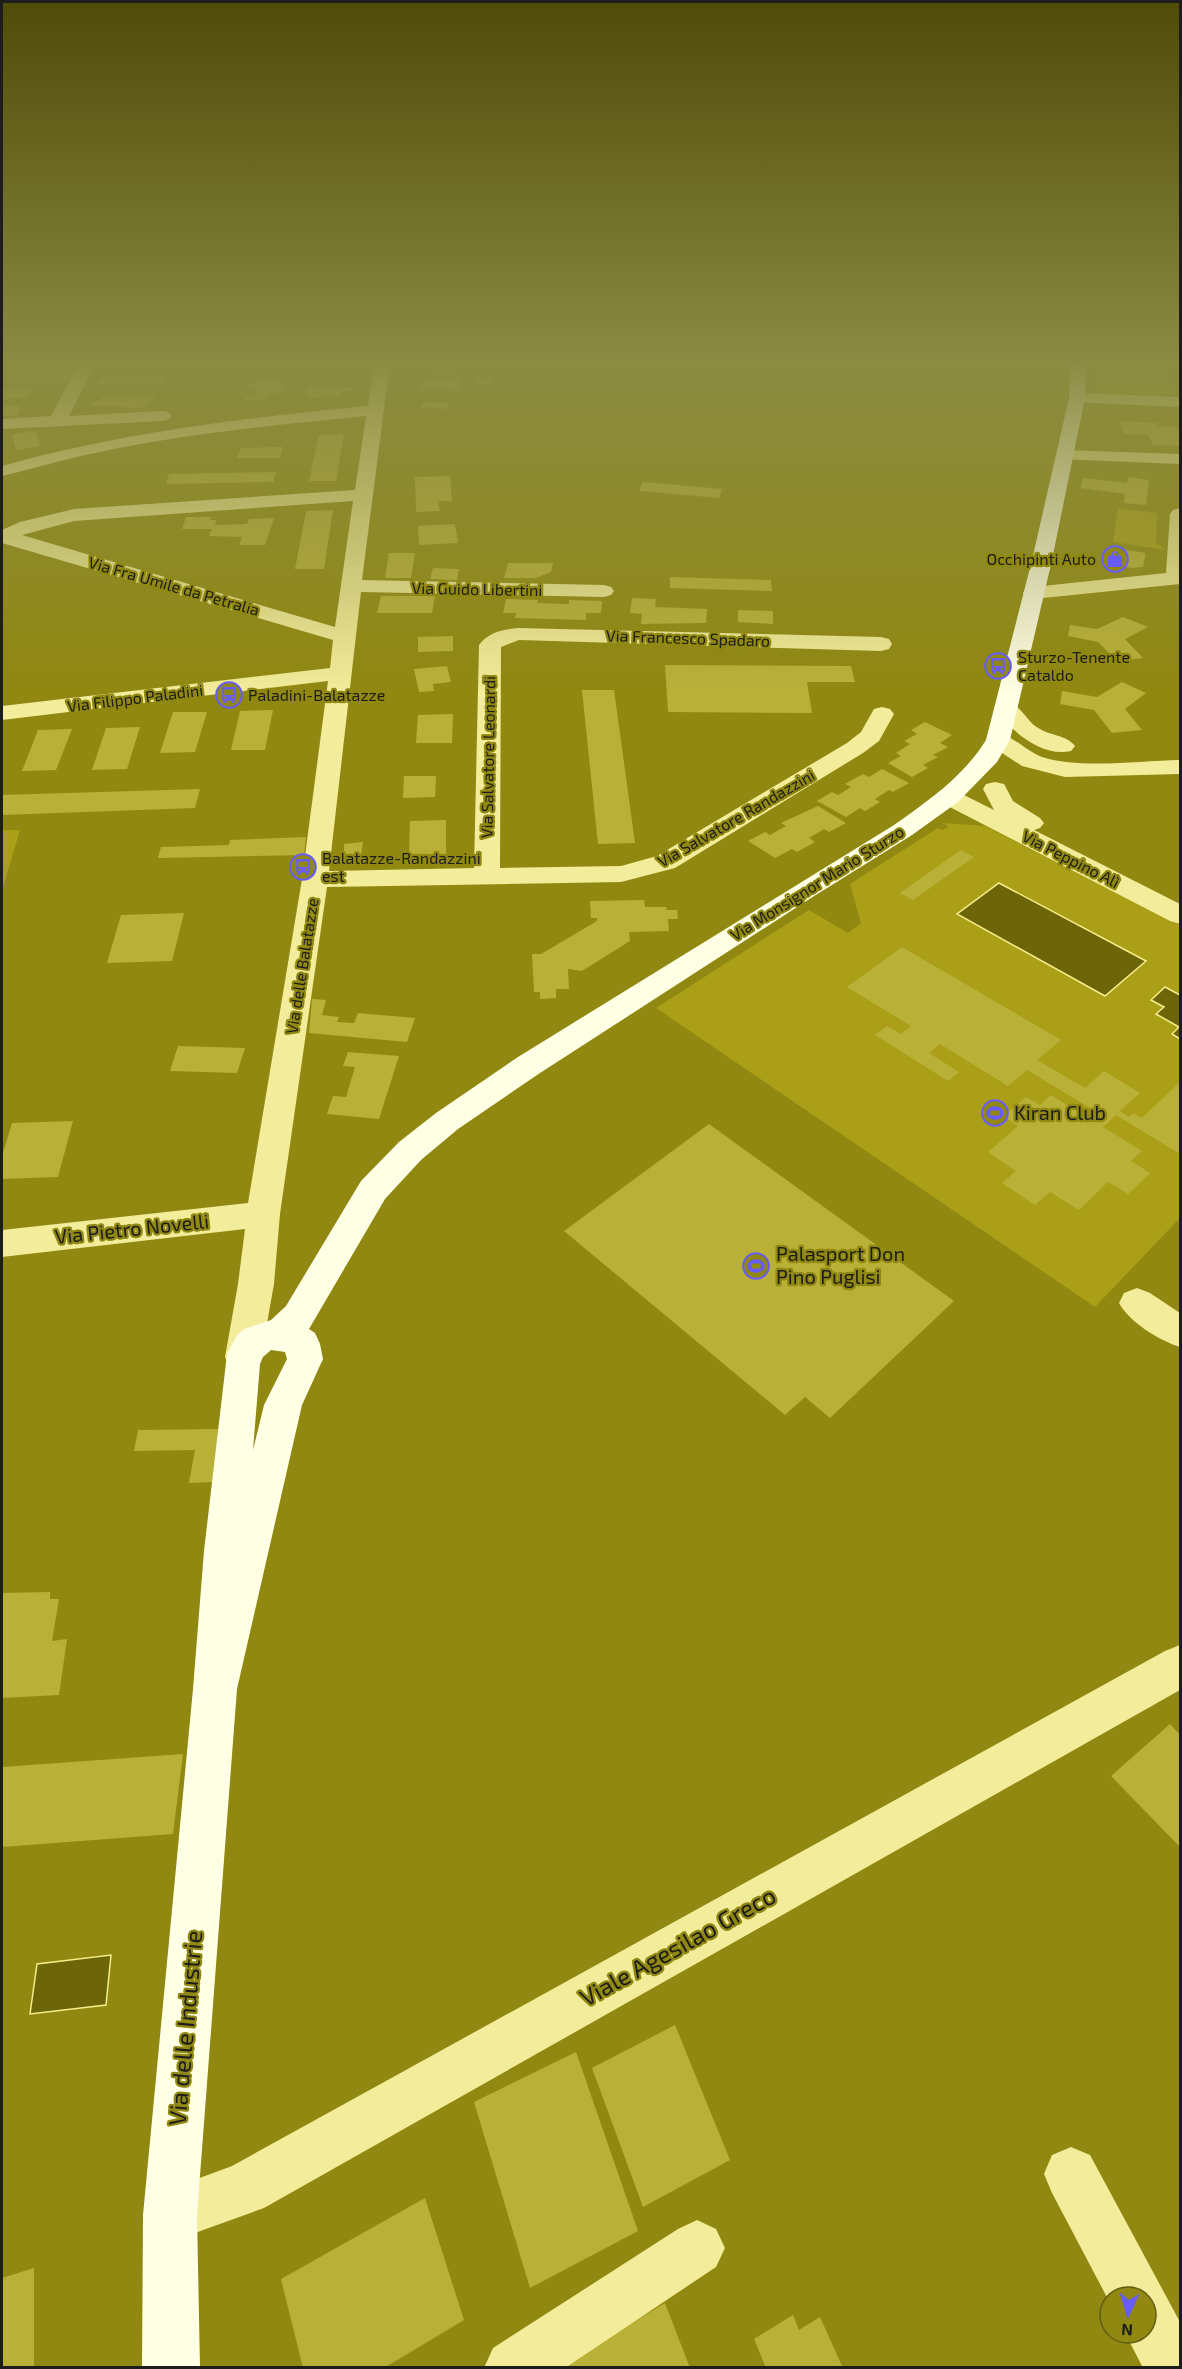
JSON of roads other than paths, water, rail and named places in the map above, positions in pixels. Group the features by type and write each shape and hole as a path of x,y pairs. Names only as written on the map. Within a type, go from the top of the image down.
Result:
{"main road":[{"name":"Via Monsignor Mario Sturzo","path":"215,1689 283,1405 288,1348 333,1258 373,1190 410,1151 447,1121 529,1065 801,892 955,801 998,740 1061,473"},
{"path":"215,1689 224,1551 243,1364 253,1342 288,1348 281,1385 261,1386 253,1383 243,1364"},
{"name":"Via delle Industrie","path":"171,2367 170,2215 215,1689"}],"street":[{"path":"2,480 27,473"},
{"name":"Via delle Balatazze","path":"256,1284 263,1214 315,879 367,473"},
{"path":"2,536 27,526 74,515 364,495"},
{"path":"1033,593 1178,578 1180,514"},
{"name":"Via Fra Umile da Petralia","path":"2,536 345,637"},
{"name":"Via Guido Libertini","path":"351,586 604,591"},
{"name":"Via Francesco Spadaro","path":"495,640 519,634 881,644"},
{"name":"Via Salvatore Leonardi","path":"487,877 490,645 495,640"},
{"name":"Via Filippo Paladini","path":"2,714 341,673"},
{"path":"1006,708 1030,734 1064,758"},
{"name":"Via Salvatore Randazzini","path":"315,879 621,874 666,862 855,748 871,736 882,714"},
{"path":"998,740 1031,761 1064,758 1180,766"},
{"path":"955,801 995,789 1064,758"},
{"name":"Via Peppino Alì","path":"995,789 999,803 1008,812 1180,897"},
{"name":"Via Peppino Alì","path":"955,801 1180,915"},
{"name":"Via Pietro Novelli","path":"2,1243 263,1214"},
{"path":"256,1284 262,1316 288,1348"},
{"path":"243,1364 256,1284"},
{"path":"1137,1303 1180,1332"},
{"name":"Viale Agesilao Greco","path":"170,2215 245,2189 1180,1666"},
{"path":"1071,2174 1131,2285"},
{"path":"513,2367 697,2248"}],"place":[{"name":"Occhipinti Auto","path":"1115,559"},
{"name":"Sturzo-Tenente Cataldo","path":"998,666"},
{"name":"Paladini-Balatazze","path":"229,695"},
{"name":"Balatazze-Randazzini est","path":"303,867"},
{"name":"Kiran Club","path":"995,1113"},
{"name":"Palasport Don Pino Puglisi","path":"756,1266"}]}
